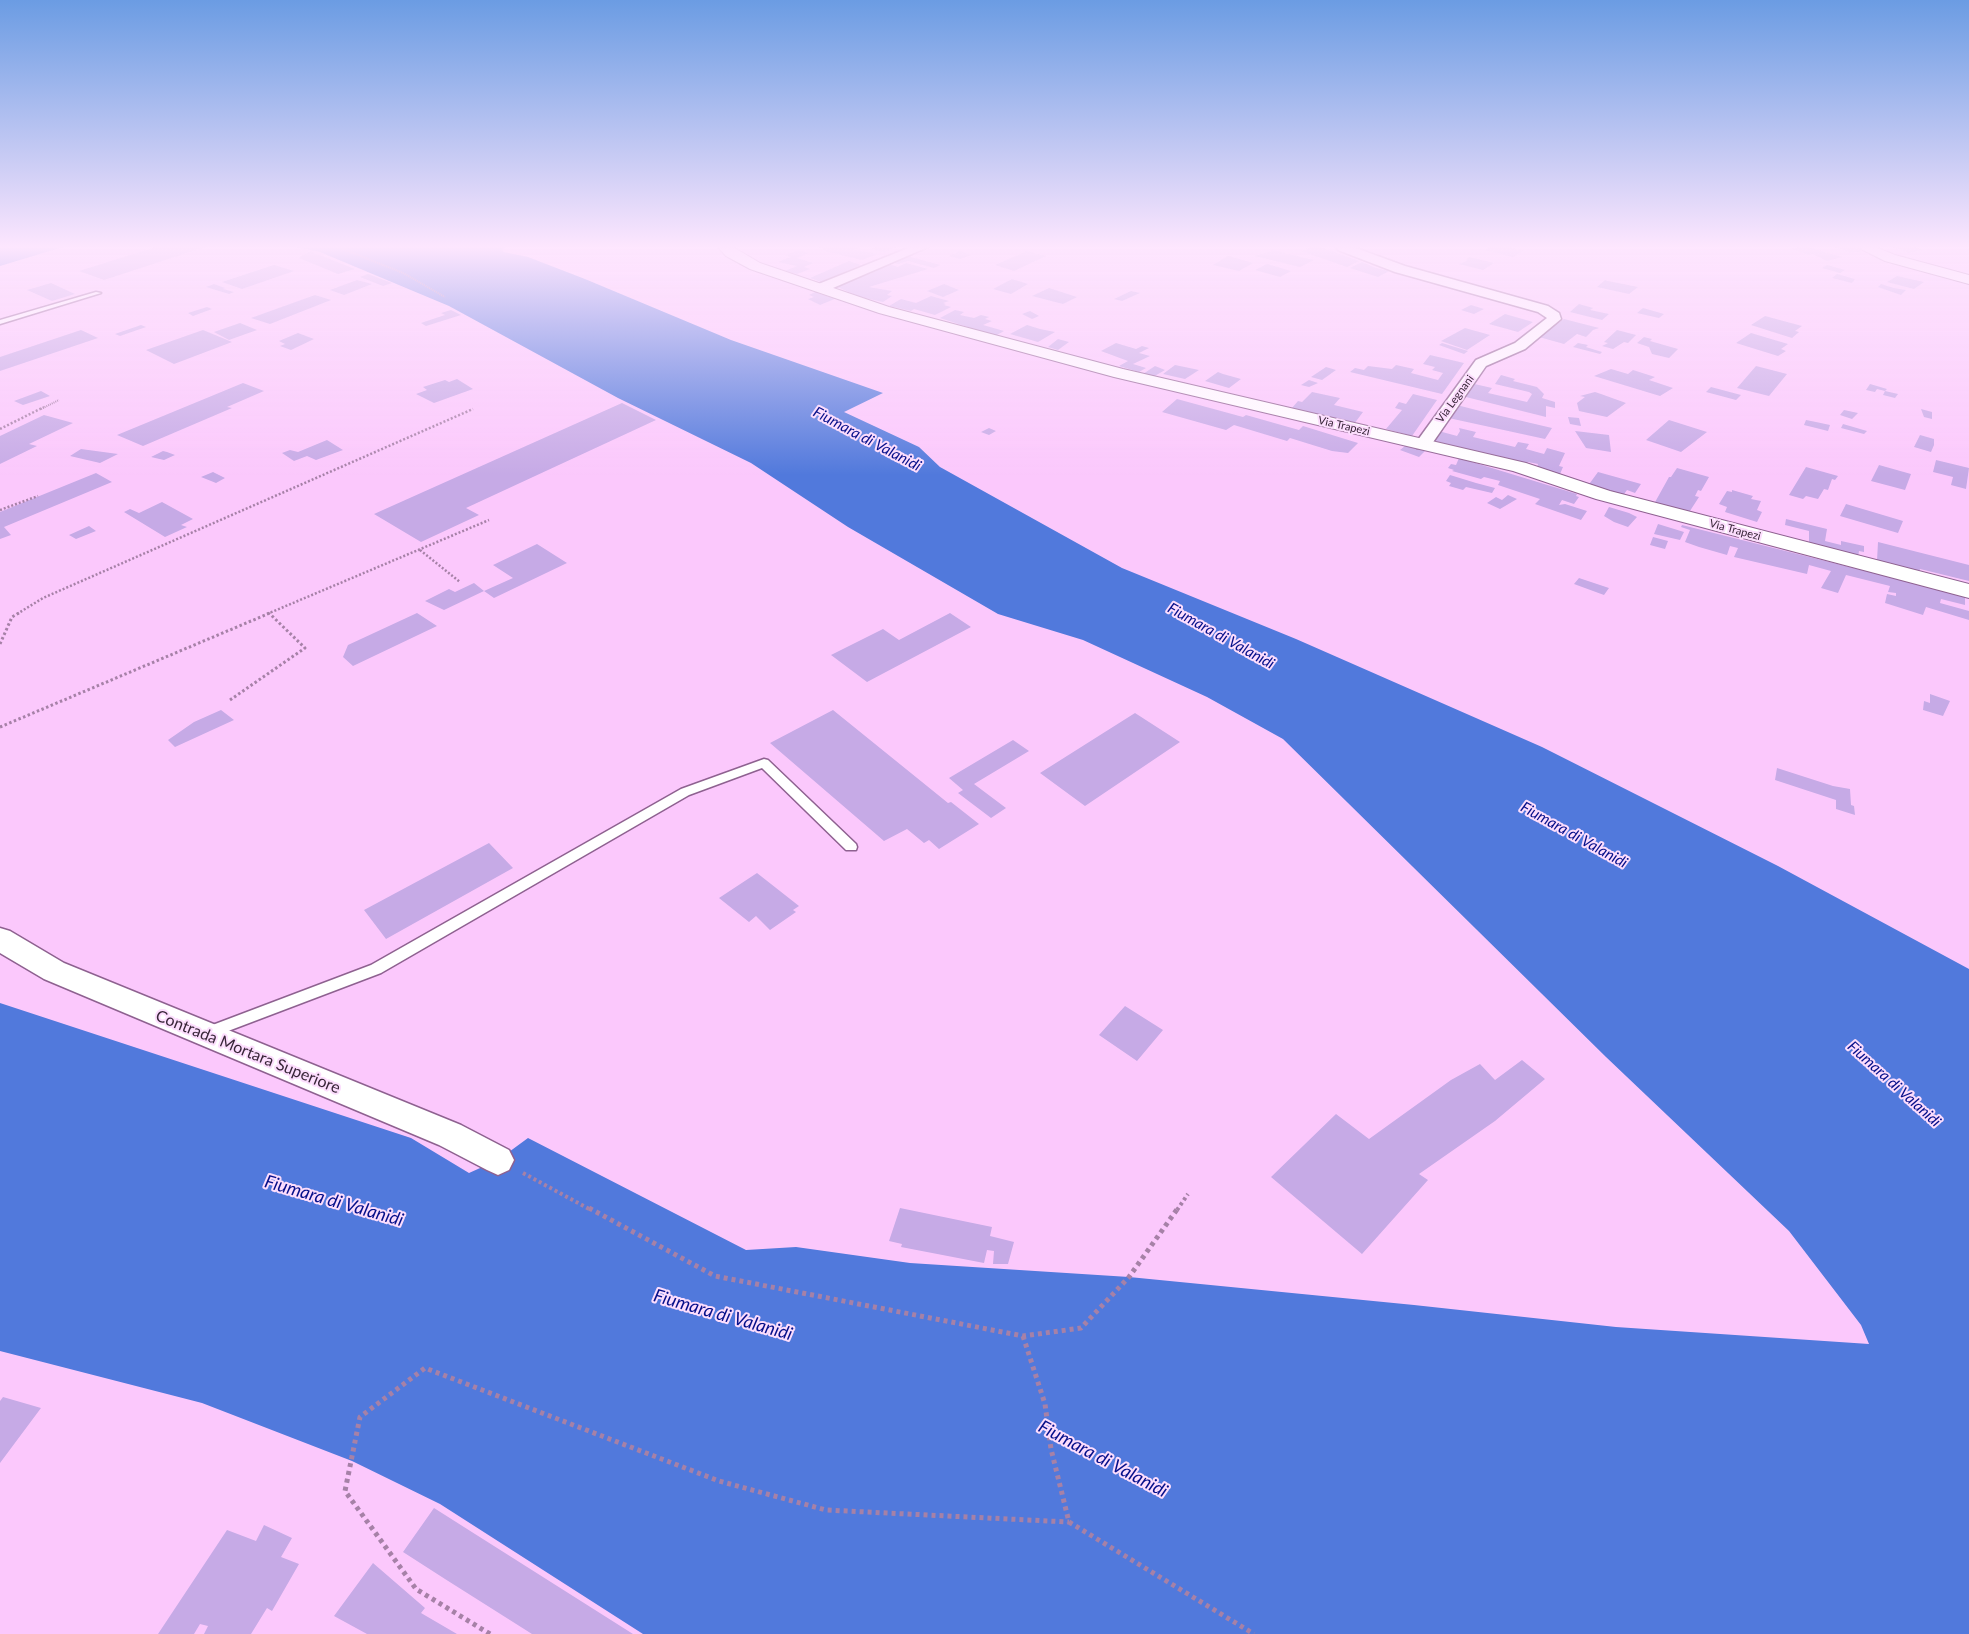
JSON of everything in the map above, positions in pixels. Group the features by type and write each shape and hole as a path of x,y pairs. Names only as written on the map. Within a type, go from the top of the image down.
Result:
{"street":[{"name":"Via Trapezi","path":"934,323 1120,373 1518,467 1603,495 1969,591"},
{"name":"Via Legnani","path":"1423,444 1481,363 1520,346 1549,323"},
{"name":"Contrada Mortara Superiore","path":"0,939 54,971 450,1135 498,1160"}],"lane":[{"path":"205,1034 376,969 686,792 764,763 851,847"}],"path":[{"path":"0,428 59,400"},
{"path":"0,644 12,616 43,598 473,409"},
{"path":"0,510 38,496"},
{"path":"0,727 489,520"},
{"path":"420,550 460,582"},
{"path":"230,700 305,648 269,613"},
{"path":"498,1160 715,1276 1023,1336 1081,1328 1129,1277 1188,1194"},
{"path":"1023,1336 1045,1404 1051,1449 1069,1522"},
{"path":"490,1634 416,1590 345,1491 360,1417 425,1368 719,1481 826,1510 1069,1522 1254,1634"}],"water":[{"name":"Fiumara di Valanidi","path":"481,323 691,323 731,340 883,393 844,412 919,447 940,467 1122,568 1296,639 1542,747 1778,866 1969,969 1969,1634 643,1634 440,1504 352,1461 202,1403 0,1351 0,1003 411,1138 469,1173 498,1160 528,1138 746,1250 796,1247 910,1263 1129,1277 1616,1327 1869,1344 1861,1325 1789,1231 1606,1057 1283,739 1207,697 1083,640 998,614 848,527 751,463 618,398"}],"building":[{"path":"239,323 257,330 229,340 214,332"},
{"path":"421,323 435,323 426,326"},
{"path":"956,323 987,323 983,325 1004,331 995,336"},
{"path":"1490,323 1531,323 1518,332"},
{"path":"1558,323 1581,323 1599,328 1593,330 1586,337 1577,334 1564,344 1539,337"},
{"path":"1754,323 1792,323 1802,326 1795,331 1799,332 1792,338 1751,325"},
{"path":"141,325 146,327 120,336 115,334"},
{"path":"1027,325 1055,332 1038,342 1010,334"},
{"path":"1465,328 1490,335 1467,350 1441,341"},
{"path":"81,330 98,338 0,371 0,357"},
{"path":"203,330 232,342 174,364 146,350"},
{"path":"1617,330 1636,335 1628,343 1624,342 1613,349 1602,346 1608,343 1604,342"},
{"path":"298,333 314,339 291,350 280,346 285,344 279,341"},
{"path":"1751,333 1788,344 1781,349 1786,351 1778,356 1736,343"},
{"path":"1644,337 1652,339 1650,341 1678,349 1669,358 1652,354 1649,347 1637,343"},
{"path":"1058,339 1069,342 1058,350 1048,347"},
{"path":"1116,343 1136,349 1142,346 1149,348 1139,353 1150,356 1133,364 1146,368 1139,372 1119,366 1128,361 1101,351"},
{"path":"1442,343 1468,351 1464,354 1439,345"},
{"path":"1578,343 1588,345 1586,347 1602,352 1600,354 1573,347"},
{"path":"1430,355 1464,363 1442,394 1350,372 1355,368 1364,370 1368,366 1392,369 1396,365 1414,369 1411,373 1438,380 1443,373 1432,370 1435,367 1423,364"},
{"path":"1175,365 1199,370 1185,379 1163,374"},
{"path":"1155,366 1165,370 1153,377 1143,374"},
{"path":"1756,366 1787,374 1769,396 1737,388"},
{"path":"1326,367 1336,370 1322,380 1311,377"},
{"path":"1611,369 1628,374 1633,370 1655,377 1649,380 1673,388 1660,396 1594,376"},
{"path":"1218,372 1241,379 1229,388 1205,381"},
{"path":"1501,375 1515,379 1513,381 1537,387 1544,394 1542,398 1555,402 1555,408 1546,406 1546,417 1462,396 1470,383 1492,388 1488,393 1527,402 1532,394 1529,392 1495,384"},
{"path":"457,379 473,389 434,403 416,394 427,390 423,387 445,380 449,382"},
{"path":"1309,380 1318,383 1309,387 1301,385"},
{"path":"243,383 264,391 227,407 232,408 143,446 117,435"},
{"path":"1870,384 1887,389 1885,391 1877,389 1875,392 1866,390"},
{"path":"1711,387 1741,395 1736,400 1706,392"},
{"path":"41,391 50,396 23,405 14,401"},
{"path":"1885,391 1898,394 1895,398 1883,395"},
{"path":"1312,392 1340,398 1334,405 1363,412 1354,424 1292,408 1298,401 1302,402"},
{"path":"1595,392 1626,403 1607,417 1579,411 1577,403 1585,397 1580,396"},
{"path":"1413,394 1437,400 1412,436 1386,429 1402,410 1395,408 1399,402 1406,404"},
{"path":"1177,399 1299,430 1303,426 1358,443 1348,453 1332,451 1290,438 1287,441 1234,425 1226,430 1162,412"},
{"path":"622,403 656,420 466,508 479,515 421,542 374,514"},
{"path":"1453,404 1552,428 1545,439 1444,417"},
{"path":"1921,409 1932,412 1932,419 1924,417"},
{"path":"1844,410 1858,413 1852,419 1840,415"},
{"path":"44,415 73,423 29,444 37,446 0,464 0,436"},
{"path":"1568,417 1579,418 1581,426 1570,424"},
{"path":"1669,420 1707,432 1681,452 1646,440"},
{"path":"1806,420 1830,425 1828,431 1804,425"},
{"path":"1843,424 1867,431 1864,434 1841,428"},
{"path":"989,428 996,431 989,435 981,432"},
{"path":"1459,428 1476,432 1473,437 1515,447 1518,442 1529,444 1526,449 1544,454 1547,448 1565,453 1559,466 1563,467 1560,474 1537,468 1538,464 1528,462 1525,466 1507,461 1509,459 1429,440 1435,430 1457,436 1460,431"},
{"path":"1575,431 1609,435 1611,452 1586,448"},
{"path":"1920,435 1934,439 1931,452 1914,447"},
{"path":"327,440 343,450 316,460 307,456 294,461 282,453 290,450 298,452"},
{"path":"1405,446 1426,450 1419,457 1400,450"},
{"path":"81,449 118,454 100,463 70,456"},
{"path":"163,451 175,455 164,460 151,457"},
{"path":"1459,458 1577,494 1576,496 1579,497 1574,504 1562,500 1559,505 1565,504 1587,511 1581,520 1535,504 1540,499 1498,485 1500,481 1484,477 1481,479 1452,471 1454,470 1448,468 1451,464 1456,465"},
{"path":"1936,460 1969,468 1966,489 1951,485 1953,477 1933,472"},
{"path":"1879,465 1911,474 1905,490 1871,481"},
{"path":"1806,467 1838,476 1835,480 1832,479 1828,490 1824,489 1818,499 1806,496 1803,499 1789,495"},
{"path":"1677,468 1709,477 1701,491 1698,490 1695,496 1699,497 1688,514 1654,504 1669,477"},
{"path":"213,472 225,478 216,483 201,477"},
{"path":"1598,472 1641,484 1635,493 1627,490 1622,497 1587,487"},
{"path":"96,473 112,482 4,527 11,535 0,539 0,512"},
{"path":"1450,475 1495,488 1492,493 1466,487 1463,490 1449,486 1451,483 1446,481"},
{"path":"1732,490 1753,496 1751,499 1761,501 1757,510 1762,512 1757,522 1725,512 1727,507 1719,504 1727,491 1732,492"},
{"path":"1508,495 1517,499 1500,509 1487,503 1496,497 1502,500"},
{"path":"162,502 193,519 181,525 187,527 165,537 124,512 130,509 139,513"},
{"path":"1846,504 1903,521 1898,533 1840,516"},
{"path":"1609,507 1637,517 1628,527 1614,522 1604,516"},
{"path":"1786,519 1827,529 1825,541 1841,545 1841,541 1864,546 1864,552 1859,551 1858,557 1809,545 1809,531 1785,525"},
{"path":"1658,524 1684,532 1680,540 1654,534"},
{"path":"1682,525 1965,596 1965,605 1941,599 1940,603 1969,611 1969,620 1926,607 1923,615 1885,603 1887,594 1896,596 1896,593 1888,592 1890,586 1846,575 1838,593 1821,588 1831,571 1809,565 1807,574 1734,557 1738,548 1730,546 1727,555 1699,547 1685,542 1690,530 1681,527"},
{"path":"89,526 96,531 76,539 69,535"},
{"path":"1653,537 1668,541 1665,549 1650,545"},
{"path":"1878,542 1969,565 1969,581 1920,569 1919,572 1877,561"},
{"path":"537,544 567,563 494,598 484,591 513,578 493,565"},
{"path":"1579,578 1609,588 1604,595 1574,584"},
{"path":"474,583 484,591 444,610 425,601 449,589 455,592"},
{"path":"417,613 437,626 353,666 343,657 348,645"},
{"path":"950,613 971,627 867,682 831,655 883,629 899,640"},
{"path":"1930,694 1950,701 1943,716 1923,710 1924,701 1930,703"},
{"path":"221,710 234,720 175,747 168,740 194,722"},
{"path":"833,710 948,803 951,802 979,824 939,849 929,840 924,843 907,829 884,841 770,743"},
{"path":"1135,713 1180,742 1085,806 1040,773"},
{"path":"1013,740 1029,751 974,784 1006,808 991,818 958,793 963,790 949,778"},
{"path":"1777,768 1833,786 1850,789 1851,805 1854,806 1855,815 1836,809 1836,800 1775,780"},
{"path":"489,843 513,868 386,939 364,910"},
{"path":"757,873 799,906 793,910 796,912 770,930 756,916 749,922 719,898"},
{"path":"1125,1006 1163,1030 1137,1061 1099,1035"},
{"path":"1522,1060 1545,1079 1495,1121 1419,1174 1428,1180 1362,1254 1271,1177 1336,1114 1369,1139 1451,1080 1480,1064 1495,1080"},
{"path":"900,1208 992,1227 990,1236 1014,1242 1008,1264 993,1264 994,1251 987,1250 984,1263 901,1247 902,1244 889,1241"},
{"path":"3,1397 41,1408 0,1463 0,1401"},
{"path":"434,1508 633,1634 532,1634 445,1579 403,1552"},
{"path":"264,1525 292,1538 281,1557 299,1564 272,1611 267,1608 251,1634 204,1634 208,1626 200,1624 194,1634 158,1634 227,1530 256,1541"},
{"path":"373,1563 425,1608 421,1613 457,1634 367,1634 334,1616"}]}
